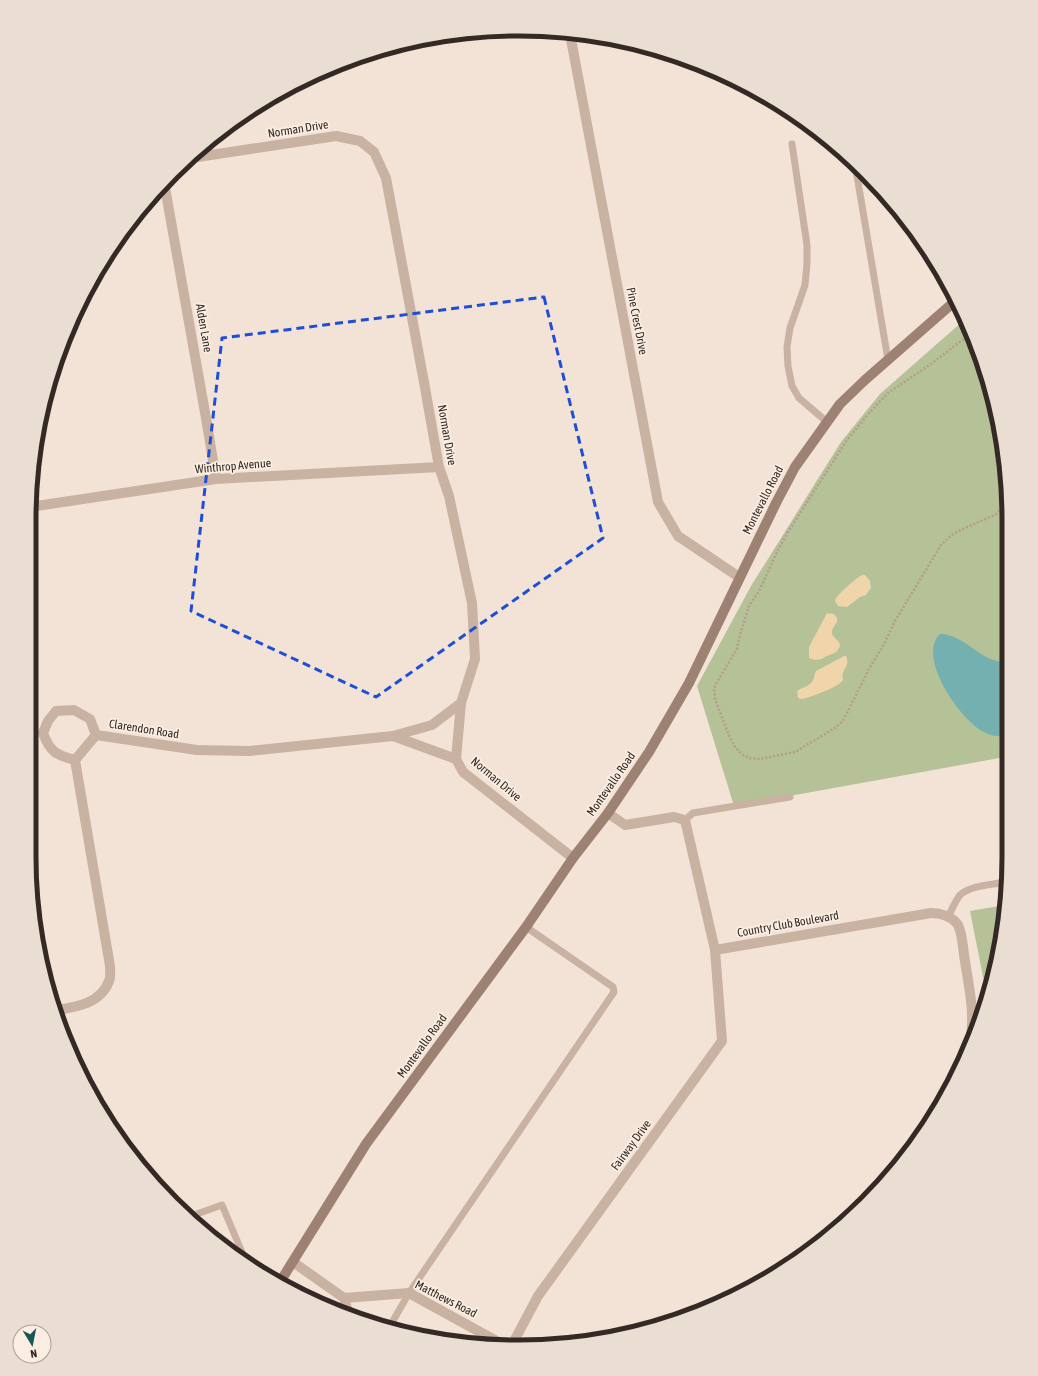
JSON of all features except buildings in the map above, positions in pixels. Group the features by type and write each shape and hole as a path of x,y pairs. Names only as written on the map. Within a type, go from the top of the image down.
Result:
{"main road":[{"name":"Montevallo Road","path":"283,1278 366,1144 526,927 573,858 608,813 649,752 689,683 739,577 795,467 840,404 952,304"}],"street":[{"name":"Pine Crest Drive","path":"571,39 658,502 678,536 739,577"},
{"name":"Norman Drive","path":"200,157 336,136 360,141 374,152 386,178 439,467 449,496 472,603 475,660 461,703 456,759 464,772 573,858"},
{"name":"Alden Lane","path":"165,190 216,479"},
{"name":"Winthrop Avenue","path":"36,506 216,479 439,467"},
{"path":"393,736 432,725 461,703"},
{"path":"61,1009 78,1007 93,1000 102,992 110,981 110,966 75,760 63,757 54,752 47,745 43,733 48,721 56,711 74,710 90,718 96,735"},
{"name":"Clarendon Road","path":"75,760 96,735 197,750 249,751 393,736 456,759"},
{"path":"608,813 625,825 674,817 685,820 715,950"},
{"name":"Country Club Boulevard","path":"715,950 931,913 939,913 948,917"},
{"path":"948,917 958,925 962,940 970,997 972,1024"},
{"name":"Fairway Drive","path":"515,1340 538,1296 722,1041 715,950"},
{"path":"293,1262 344,1298 347,1308"},
{"name":"Matthews Road","path":"344,1298 409,1292 495,1339"}],"lane":[{"path":"792,144 807,245 807,264 804,285 790,328 787,347 788,366 792,386 799,398 827,422"},
{"path":"858,174 888,360"},
{"path":"685,820 693,813 790,798"},
{"path":"948,917 959,897 964,892 981,886 1001,883"},
{"path":"392,1323 409,1292 614,992 613,987 526,927"},
{"path":"194,1214 222,1205 242,1252"}],"path":[{"path":"966,337 931,364 888,393 870,412 847,440 781,544 760,592 749,606 737,649 714,689 714,699 730,738 742,755 760,759 795,752 835,728 842,721 895,621 941,545 953,534 967,526 995,515 1002,509"}],"highlighted area":[{"path":"544,297 603,538 376,697 191,611 222,338"}],"green space":[{"path":"960,323 986,394 998,456 1001,487 1002,758 734,806 697,686 751,586 841,442 880,394"},
{"path":"999,906 993,951 985,986 970,911"}],"sand":[{"path":"862,575 865,575 870,581 871,588 866,595 860,597 847,607 838,606 835,601 836,598 851,583"},
{"path":"827,613 834,614 837,618 837,622 832,630 832,633 840,645 836,652 822,659 815,660 809,658 809,647"},
{"path":"846,656 847,663 841,683 816,695 801,699 798,698 797,691 808,686 812,682 816,671"}],"water":[{"path":"940,634 949,635 964,642 980,654 992,660 1002,662 1002,737 991,735 975,726 954,702 944,688 937,672 934,657 934,644"}]}
